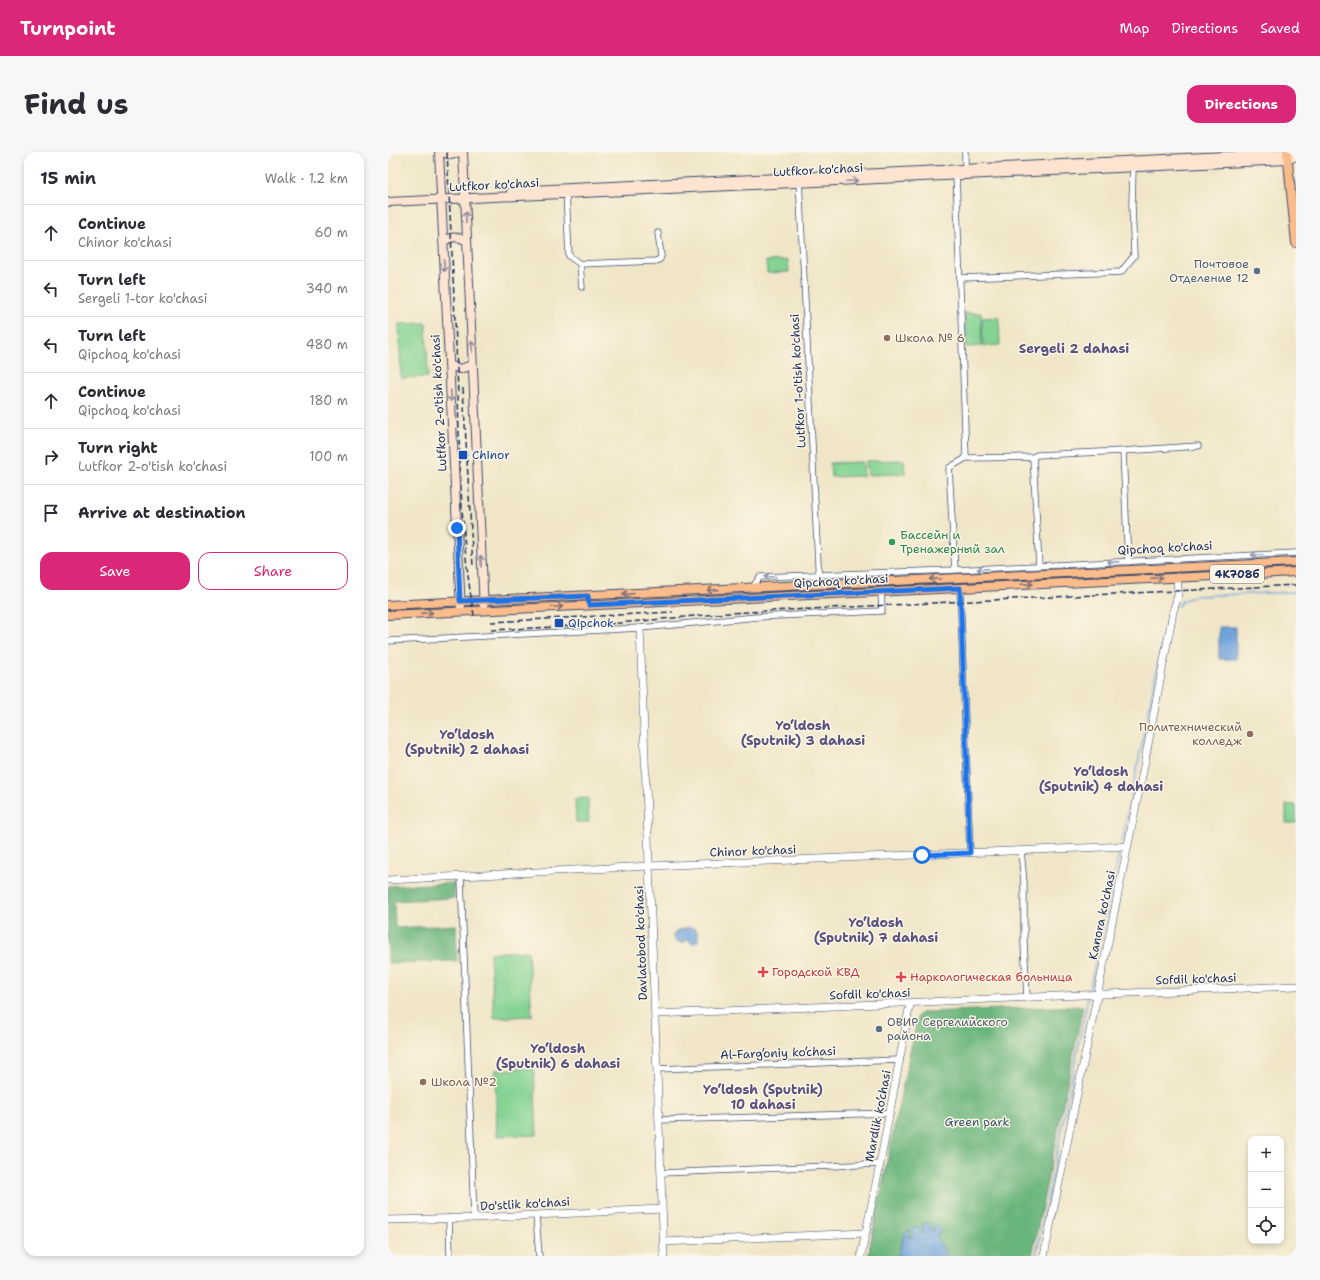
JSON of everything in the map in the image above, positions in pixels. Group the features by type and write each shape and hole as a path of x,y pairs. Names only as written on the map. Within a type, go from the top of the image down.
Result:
{"main road":[{"path":"440,152 451,155 459,152"},
{"name":"Lutfkor 2-o'tish ko'chasi","path":"440,152 461,611"},
{"path":"463,152 484,610"},
{"path":"1287,155 1296,243"},
{"name":"Lutfkor ko'chasi","path":"388,202 465,195 956,172 1133,167 1287,155"},
{"name":"Lutfkor ko'chasi","path":"965,172 1287,155 1296,156"},
{"name":"Lutfkor ko'chasi","path":"388,196 441,197"},
{"path":"443,242 448,238 455,236 467,241"},
{"path":"449,365 460,369 472,365"},
{"name":"Qipchoq ko'chasi","path":"388,605 1296,562"},
{"path":"1199,566 1200,576"},
{"name":"Qipchoq ko'chasi","path":"388,615 1296,572"},
{"path":"900,580 901,590"},
{"path":"752,588 753,598"},
{"path":"588,596 589,605"}],"street":[{"path":"965,152 965,172"},
{"path":"960,278 1121,272 1134,256 1132,206 1133,167"},
{"path":"956,172 966,458"},
{"name":"Lutfkor 1-o'tish ko'chasi","path":"799,180 819,584"},
{"path":"566,191 569,256 580,264 656,261 660,259 661,256 658,233"},
{"path":"580,264 582,286"},
{"path":"955,570 949,468 966,458 1032,457 1037,455 1198,446"},
{"path":"1122,451 1128,562"},
{"path":"1032,457 1039,566"},
{"name":"Qipchoq ko'chasi","path":"752,588 760,578 1296,554"},
{"name":"Kanora ko'chasi","path":"1044,1256 1092,994 1178,595 1177,577"},
{"path":"960,588 970,853"},
{"path":"388,641 640,628 757,617 882,611 881,591"},
{"name":"Davlatobod ko'chasi","path":"640,628 664,1256"},
{"name":"Chinor ko'chasi","path":"388,880 649,866 1123,846"},
{"path":"1020,851 1024,883 1024,943 1028,997"},
{"path":"461,877 474,1218"},
{"name":"Sofdil ko'chasi","path":"655,1014 1296,986"},
{"name":"Mardlik ko‘chasi","path":"861,1256 910,1004"},
{"name":"Al-Farg‘oniy ko‘chasi","path":"657,1069 900,1060"},
{"path":"659,1120 890,1113"},
{"path":"661,1173 880,1164"},
{"name":"Do'stlik ko'chasi","path":"388,1220 474,1218 662,1209"},
{"path":"536,1215 539,1256"},
{"path":"449,1218 450,1256"},
{"path":"663,1242 866,1233"}],"green space":[{"path":"788,260 789,272 767,273 766,261"},
{"path":"965,313 981,313 982,346 966,347"},
{"path":"999,317 1000,345 983,346 982,318"},
{"path":"426,323 428,377 401,378 399,324"},
{"path":"904,460 905,474 868,475 866,461"},
{"path":"863,462 864,476 831,477 830,463"},
{"path":"588,798 589,822 576,822 575,799"},
{"path":"1286,805 1296,805 1296,823 1286,823"},
{"path":"454,883 454,898 394,901 395,928 456,925 457,961 388,963 388,886"},
{"path":"528,951 532,1016 494,1018 490,953"},
{"name":"Green park","path":"1083,1006 1032,1256 868,1256 918,1015 924,1012"},
{"path":"534,1068 537,1135 497,1136 495,1070"}],"water":[{"path":"1219,627 1236,627 1236,659 1219,659"},
{"path":"689,927 696,929 698,933 698,941 692,943 688,940 681,943 676,941 673,936 674,933"},
{"path":"929,1223 933,1232 934,1225 938,1225 941,1232 936,1235 947,1256 898,1256 905,1233 910,1230 908,1237 910,1238 913,1234 912,1229 918,1227 922,1235 922,1224"}],"waterway":[{"path":"1178,606 1182,601 1194,596 1296,592"},
{"path":"1122,843 1168,614 1170,612"},
{"path":"1089,992 1120,849"},
{"path":"1036,1256 1088,997"}],"railway":[{"path":"447,152 456,334 462,505 466,561 474,615"},
{"path":"463,388 473,567"},
{"path":"491,630 597,625 728,613 1296,585"},
{"path":"491,622 673,612"}],"place":[{"name":"Почтовое Отделение 12","path":"1257,271"},
{"name":"Школа № 6","path":"887,338"},
{"name":"Chinor","path":"463,455"},
{"name":"Бассейн и Тренажерный зал","path":"892,542"},
{"name":"Qipchok","path":"559,623"},
{"name":"Политехнический колледж","path":"1250,734"},
{"name":"Городской КВД","path":"763,972"},
{"name":"Наркологическая больница","path":"901,977"},
{"name":"ОВИР Сергелийского района","path":"879,1029"},
{"name":"Школа №2","path":"423,1082"}],"district":[{"name":"Sergeli 2 dahasi","path":"1074,348"},
{"name":"Yo‘ldosh (Sputnik) 3 dahasi","path":"803,732"},
{"name":"Yo‘ldosh (Sputnik) 2 dahasi","path":"467,742"},
{"name":"Yo‘ldosh (Sputnik) 4 dahasi","path":"1101,778"},
{"name":"Yo‘ldosh (Sputnik) 7 dahasi","path":"876,930"},
{"name":"Yo‘ldosh (Sputnik) 6 dahasi","path":"558,1056"},
{"name":"Yo‘ldosh (Sputnik) 10 dahasi","path":"763,1096"}],"route":[{"path":"457,528 460,601 588,596 589,605 960,588 970,853 922,855"}]}
